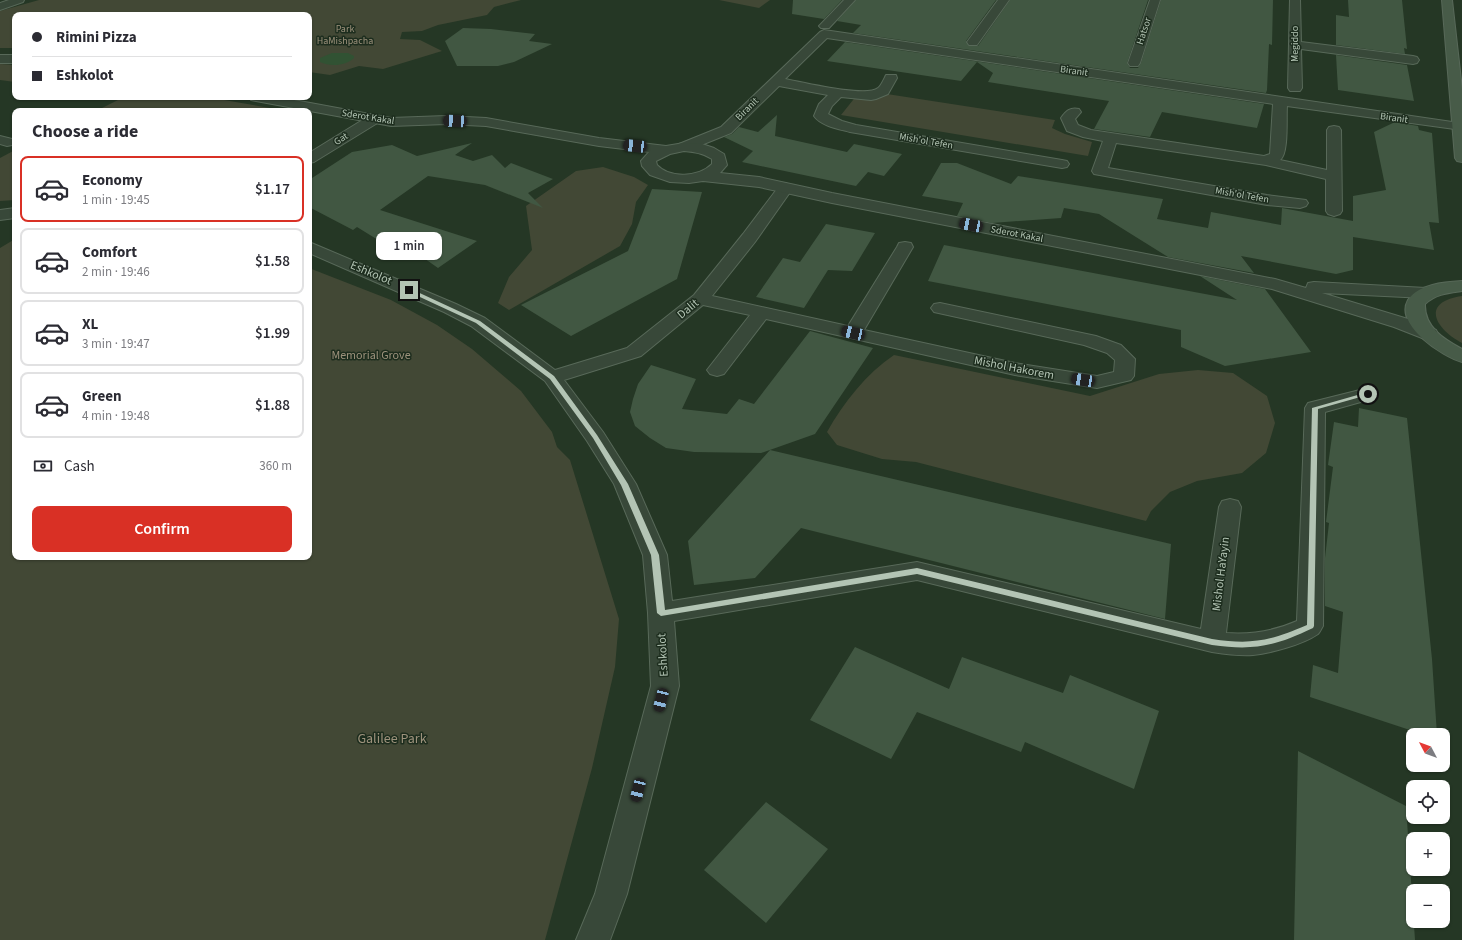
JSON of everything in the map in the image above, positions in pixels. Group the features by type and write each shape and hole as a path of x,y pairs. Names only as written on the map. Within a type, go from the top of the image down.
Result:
{"main road":[{"path":"1447,0 1462,158"},
{"path":"1462,286 1441,288 1426,293 1416,302 1415,313 1420,324 1429,334 1442,345 1462,356"}],"street":[{"path":"0,7 19,0"},
{"path":"825,26 850,0"},
{"path":"973,42 1004,0"},
{"name":"Hatsor","path":"1134,63 1155,0"},
{"name":"Megiddo","path":"1295,0 1295,88"},
{"name":"Biranit","path":"684,147 726,130 824,34 1459,127"},
{"path":"1295,45 1412,60"},
{"path":"0,59 12,59"},
{"path":"775,81 838,93 871,96 883,91 892,78"},
{"name":"Mish'ol Tefen","path":"838,93 826,104 822,116 837,124 855,129 1062,164"},
{"name":"Sderot Kakal","path":"272,100 391,122 446,120 486,122 599,142"},
{"path":"1266,161 1277,156 1279,142 1280,101"},
{"path":"1074,112 1068,118 1072,128 1088,134 1266,161 1335,176"},
{"name":"Gat","path":"312,157 374,119"},
{"name":"Biranit","path":"719,158 726,130"},
{"path":"1334,130 1334,211"},
{"name":"Mish'ol Tefen","path":"1111,138 1099,171 1267,200 1300,203"},
{"path":"599,142 666,150"},
{"path":"599,142 635,156 649,164 651,169 656,173 664,176 686,179 702,176 718,169 719,158"},
{"path":"649,164 651,159 656,154 666,150 684,147 702,148 709,151 736,171 760,182"},
{"path":"702,176 760,182"},
{"name":"Sderot Kakal","path":"760,182 832,198 1275,284"},
{"name":"Dalit","path":"552,377 634,352 700,299 749,238 785,188"},
{"path":"0,215 12,214"},
{"path":"853,333 905,247"},
{"name":"Eshkolot","path":"312,248 450,308 478,322 552,377 595,437 625,484 655,555 661,613 665,686 611,894 593,940"},
{"path":"1275,284 1426,293"},
{"path":"1275,284 1401,323 1429,334"},
{"name":"Mishol Hakorem","path":"700,299 1015,369 1097,382 1124,376 1125,359 1114,349 1089,340 940,308"},
{"path":"717,370 761,313"},
{"path":"661,613 917,571 1212,642 1237,645 1264,644 1289,636 1310,626 1315,408 1368,394"},
{"name":"Mishol HaYayin","path":"1212,642 1230,506"}],"green space":[{"name":"Park HaMishpacha","path":"39,0 521,0 494,7 487,15 438,25 422,31 402,32 400,39 420,40 442,51 383,69 359,66 330,75 312,72 312,12 12,12 12,48 0,48 0,11"},
{"path":"719,0 770,0 759,8"},
{"path":"0,64 12,65 12,82 0,80"},
{"path":"861,90 1055,120 1052,128 1065,134 1092,142 1088,156 841,115"},
{"path":"118,100 224,100 270,108 102,108"},
{"path":"12,152 12,200 0,201 0,158"},
{"path":"603,167 634,177 648,185 636,202 632,224 620,246 509,310 498,303 509,277 532,250 526,206 576,171"},
{"name":"Galilee Park","path":"12,241 12,560 312,560 312,269 391,300 437,325 472,349 521,391 552,432 557,447 570,460 619,619 615,667 592,768 545,940 0,940 0,248"},
{"path":"1462,296 1462,343 1445,331 1439,324 1436,316 1436,310 1440,304 1449,299"},
{"path":"894,355 1090,396 1159,374 1198,370 1233,373 1267,396 1275,423 1266,453 1242,473 1197,481 1170,492 1151,511 1146,521 916,462 882,459 837,445 827,432 856,389 874,371"}],"shaded area":[{"path":"332,53 348,53 354,56 354,58 347,63 338,65 328,65 320,62 320,58"}],"building":[{"path":"793,0 842,0 824,19 792,14"},
{"path":"856,0 996,0 966,41 969,46 978,46 1010,0 1148,0 1127,63 1130,68 1138,68 1141,63 1161,0 1273,0 1272,45 1269,44 1267,90 1266,93 853,33 861,25 837,21"},
{"path":"1348,0 1402,0 1407,49 1404,48 1405,54 1336,45 1336,15 1349,17"},
{"path":"463,28 491,29 535,34 529,41 552,44 514,62 498,66 457,66 445,41"},
{"path":"845,42 1264,104 1257,128 1162,112 1150,137 1094,129 1109,101 988,82 993,73 977,62 961,81 827,61"},
{"path":"1336,55 1407,65 1414,101 1338,90"},
{"path":"777,115 775,136 847,152 854,144 902,154 884,176 868,172 856,186 742,162 753,151 724,137 732,134 739,127 758,132"},
{"path":"1395,122 1418,126 1419,130 1432,133 1439,223 1429,222 1434,250 1353,237 1353,270 1336,274 1241,256 1254,273 1168,257 1099,214 1064,208 1061,218 992,223 957,216 963,203 922,196 941,163 957,163 1011,184 1018,176 1163,199 1157,219 1208,228 1211,212 1281,225 1282,208 1353,221 1353,196 1386,190 1374,132"},
{"path":"472,143 455,155 473,161 492,155 505,168 511,163 553,179 528,193 543,208 485,185 428,176 380,210 477,241 438,268 401,242 391,248 357,227 353,230 312,209 312,178 352,152 392,145 417,156"},
{"path":"652,189 702,192 677,279 571,336 521,305 628,251"},
{"path":"826,224 875,233 852,271 828,270 804,308 756,297 783,258 800,262"},
{"path":"944,245 1237,300 1200,276 1265,289 1311,352 1225,366 1181,347 1181,330 928,281"},
{"path":"810,331 873,348 815,434 761,453 694,452 666,448 635,426 630,412 633,399 638,384 651,365 696,379 682,409 727,414 739,399 754,404"},
{"path":"1359,408 1407,418 1432,659 1437,728 1406,729 1310,697 1313,665 1338,673 1343,612 1325,606 1325,558 1329,523 1326,522 1333,467 1328,465 1334,422 1358,427"},
{"path":"770,450 1171,544 1165,619 801,528 755,578 694,585 688,541"},
{"path":"855,647 949,689 962,657 1063,693 1070,675 1159,711 1134,789 1025,742 1021,752 917,712 891,759 810,720"},
{"path":"1298,751 1406,806 1406,824 1408,832 1406,832 1406,876 1411,876 1411,884 1406,884 1406,928 1414,928 1415,940 1294,940"},
{"path":"766,802 828,849 766,923 704,870"}],"route":[{"path":"409,290 478,322 552,377 595,437 625,484 655,555 661,613 917,571 1212,642 1237,645 1264,644 1289,636 1310,626 1315,408 1368,394"}],"park label":[{"name":"Memorial Grove","path":"371,355"}]}
